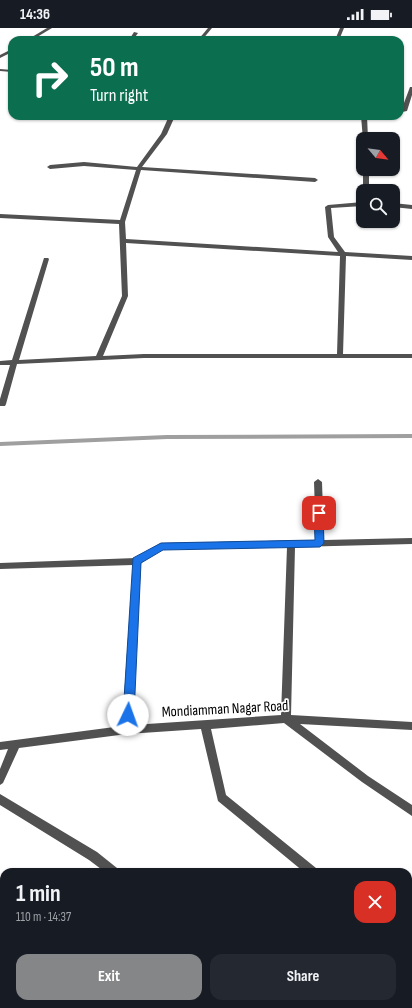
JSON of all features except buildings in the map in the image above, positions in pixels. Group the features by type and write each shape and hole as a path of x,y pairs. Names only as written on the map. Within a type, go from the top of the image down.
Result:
{"street":[{"path":"37,36 50,28"},
{"path":"203,36 210,28"},
{"path":"404,106 412,88"},
{"path":"99,358 125,296 122,222 139,168 164,134 170,120"},
{"path":"364,120 365,132"},
{"path":"50,167 84,164 191,173 315,180"},
{"path":"340,356 343,254 331,237 328,207 356,205"},
{"path":"400,206 412,207"},
{"path":"0,216 122,222"},
{"path":"123,241 412,258"},
{"path":"2,404 46,259"},
{"path":"0,363 144,356 412,356"},
{"path":"318,482 320,543"},
{"path":"0,566 137,561 161,546 412,541"},
{"path":"291,544 286,719 365,779 412,811"},
{"path":"127,730 137,561"},
{"name":"Mondiamman Nagar Road","path":"0,746 127,730 286,719 412,726"},
{"path":"205,724 222,798 307,868"},
{"path":"0,780 16,743"},
{"path":"0,799 93,856 109,868"}],"waterway":[{"path":"0,444 167,437 412,436"}],"route":[{"path":"128,715 137,561 161,546 320,543 319,513"}]}
